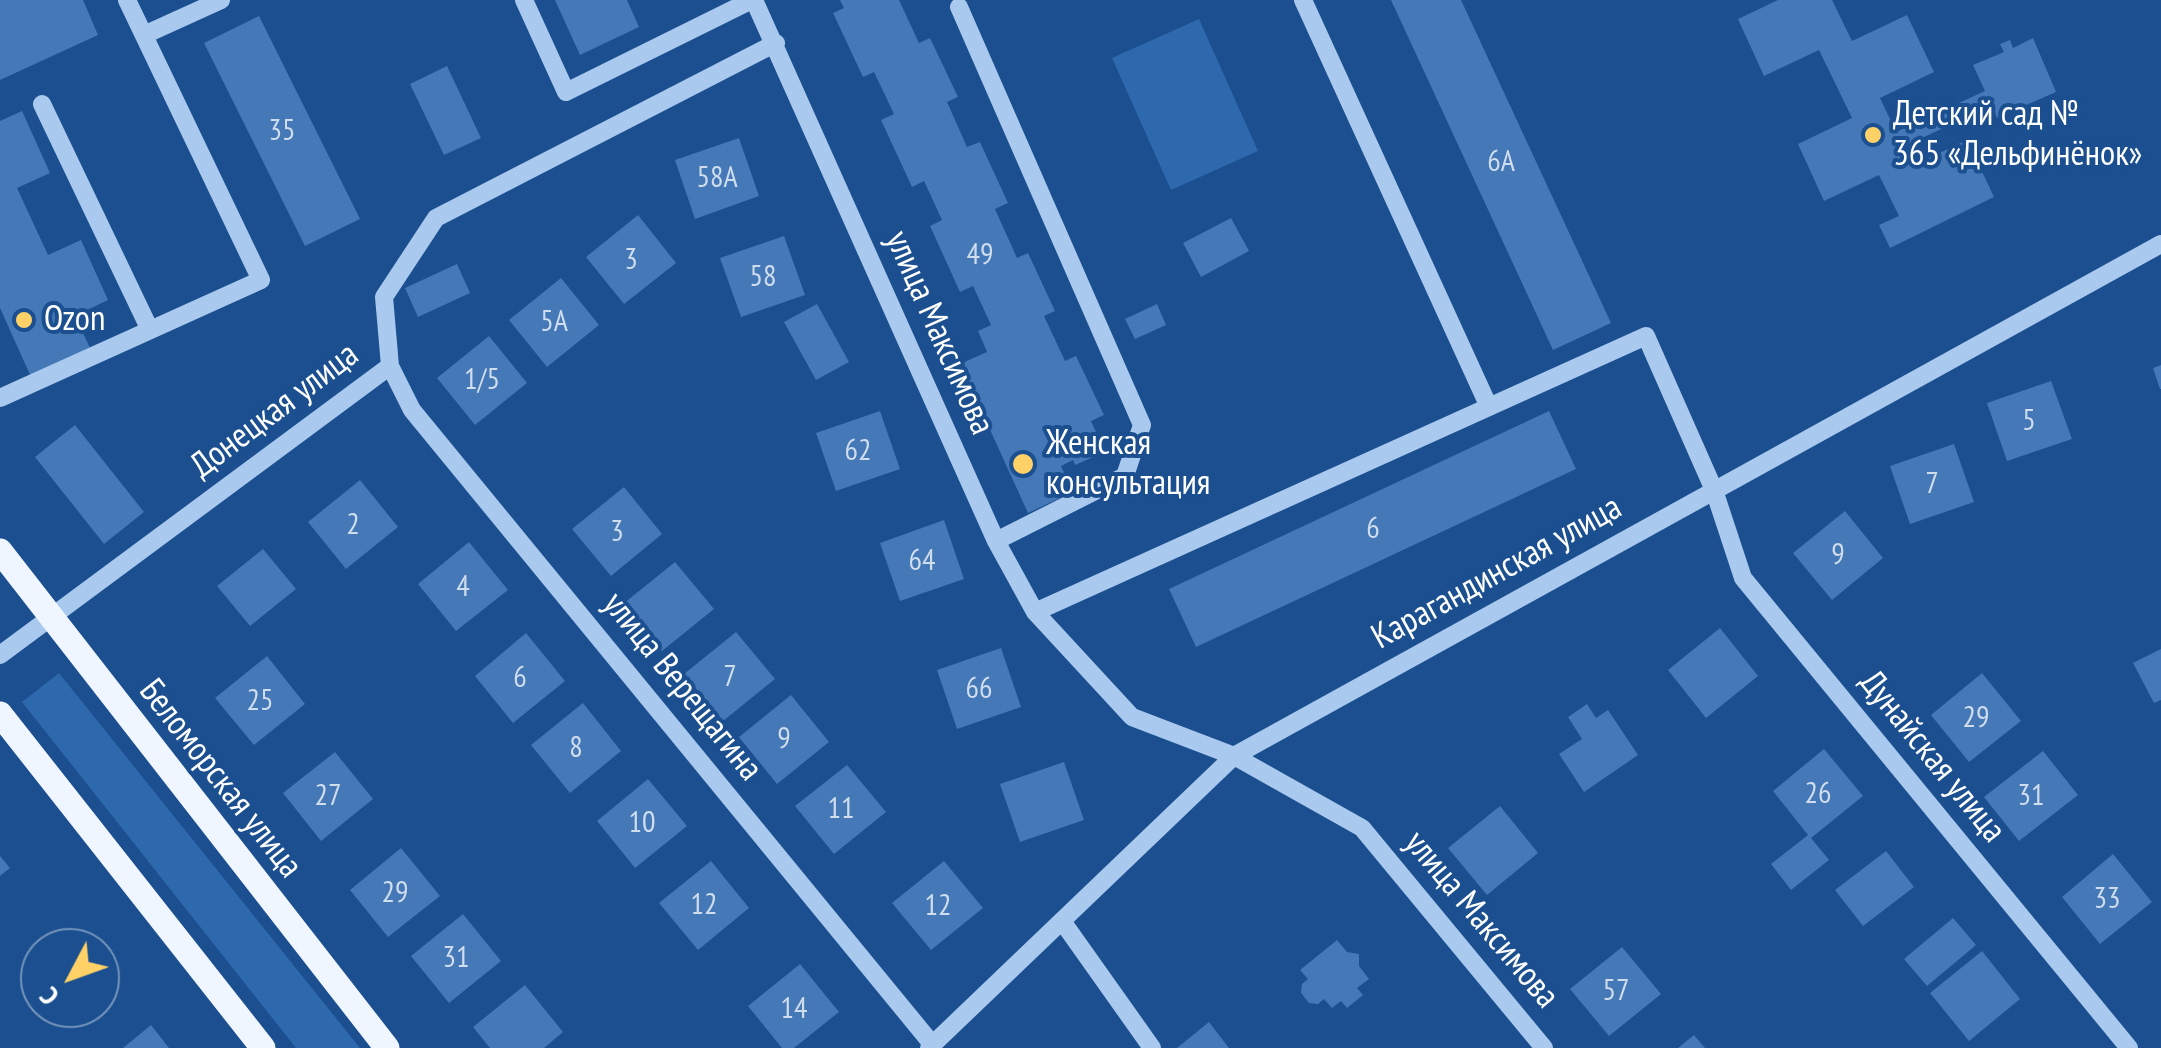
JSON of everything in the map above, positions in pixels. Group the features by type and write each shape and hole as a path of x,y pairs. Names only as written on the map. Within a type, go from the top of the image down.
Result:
{"main road":[{"name":"Беломорская улица","path":"0,551 50,620 388,1048"},
{"path":"0,714 263,1048"}],"street":[{"path":"0,398 261,280 127,0"},
{"path":"144,35 221,0"},
{"path":"524,0 566,92 753,0"},
{"name":"улица Максимова","path":"753,0 776,43 996,541 1034,612 1132,717 1234,756 1362,828 1544,1048"},
{"path":"1034,612 1489,407 1303,0"},
{"path":"963,2 1142,426 1124,476 996,541"},
{"name":"Донецкая улица","path":"0,655 390,366 384,297 436,218 776,43"},
{"path":"42,104 150,330"},
{"name":"Карагандинская улица","path":"931,1046 1234,756 2161,244"},
{"name":"Дунайская улица","path":"1489,407 1646,336 1714,490 1742,578 2129,1048"},
{"name":"улица Верещагина","path":"390,366 412,410 931,1046"},
{"path":"1062,921 1152,1048"}],"shaded area":[{"path":"1199,19 1258,151 1171,190 1112,58"},
{"path":"59,673 360,1048 296,1048 22,702"}],"building":[{"path":"0,0 83,0 98,35 0,80"},
{"path":"555,0 627,0 639,27 580,55"},
{"path":"840,0 899,0 919,43 930,38 958,97 947,102 967,147 980,142 1008,203 995,209 1017,258 1028,253 1055,311 1044,316 1065,361 1076,356 1104,415 1091,421 1105,452 1075,465 1073,460 1061,466 1073,492 1028,513 960,364 987,352 978,331 991,325 973,286 960,292 930,226 942,220 924,181 912,187 881,120 894,114 874,72 863,77 833,13 844,8"},
{"path":"1391,0 1461,0 1611,323 1553,350"},
{"path":"1778,0 1832,0 1852,41 1907,15 1934,72 1880,98 1896,132 1985,91 1973,65 2004,52 2000,44 2010,40 2013,48 2033,38 2056,92 1997,118 1992,105 1903,147 1912,166 1967,140 1994,197 1890,248 1879,225 1899,216 1879,175 1824,201 1798,144 1852,118 1819,50 1764,76 1738,19"},
{"path":"259,16 360,219 305,246 204,43"},
{"path":"447,66 481,138 444,155 410,84"},
{"path":"22,111 50,173 17,188 48,255 81,240 108,300 75,316 91,350 31,377 0,308 0,121"},
{"path":"739,138 759,196 695,219 675,160"},
{"path":"638,215 676,263 624,304 586,257"},
{"path":"1231,218 1249,251 1201,277 1183,243"},
{"path":"784,236 805,295 741,317 720,258"},
{"path":"457,264 470,293 418,317 405,288"},
{"path":"561,278 599,325 547,367 509,320"},
{"path":"817,304 849,362 816,380 784,322"},
{"path":"1157,304 1166,325 1135,339 1125,319"},
{"path":"489,336 527,383 475,425 437,378"},
{"path":"2161,365 2161,389 2160,389 2153,368"},
{"path":"2051,381 2072,439 2007,461 1987,403"},
{"path":"880,411 900,469 836,491 816,433"},
{"path":"1549,411 1576,469 1196,647 1169,589"},
{"path":"75,425 144,512 104,544 35,457"},
{"path":"1954,444 1974,502 1910,524 1890,466"},
{"path":"360,480 398,527 346,569 308,522"},
{"path":"624,487 662,534 611,576 572,529"},
{"path":"1845,511 1883,558 1832,600 1793,553"},
{"path":"944,520 964,579 900,601 880,543"},
{"path":"469,542 508,590 456,631 418,584"},
{"path":"263,549 296,589 250,626 217,586"},
{"path":"675,562 714,609 662,651 623,604"},
{"path":"1720,628 1758,676 1706,718 1668,670"},
{"path":"736,632 775,679 723,721 684,674"},
{"path":"526,633 565,681 513,723 475,676"},
{"path":"1001,648 1021,707 957,729 937,670"},
{"path":"2161,649 2161,700 2154,703 2133,663"},
{"path":"267,656 305,704 254,745 215,698"},
{"path":"1982,673 2021,721 1969,762 1931,715"},
{"path":"791,695 829,742 777,784 739,737"},
{"path":"583,703 621,751 570,793 531,745"},
{"path":"1587,704 1596,718 1608,710 1638,755 1584,792 1559,754 1582,739 1568,717"},
{"path":"1824,749 1863,796 1811,838 1829,860 1791,890 1771,864 1808,835 1773,791"},
{"path":"2043,751 2078,795 2019,841 1984,797"},
{"path":"335,752 373,799 321,841 283,793"},
{"path":"1064,762 1084,820 1020,842 1000,784"},
{"path":"847,765 886,812 834,854 795,806"},
{"path":"648,779 687,826 635,868 597,821"},
{"path":"1500,806 1538,853 1487,895 1448,848"},
{"path":"401,848 440,896 388,937 350,890"},
{"path":"1886,851 1914,887 1863,926 1835,890"},
{"path":"2113,854 2152,902 2100,944 2062,897"},
{"path":"0,856 10,868 0,876"},
{"path":"711,861 749,908 698,950 659,903"},
{"path":"944,861 983,908 931,950 892,903"},
{"path":"463,914 501,961 449,1003 411,956"},
{"path":"1953,918 1976,945 1927,986 1904,959"},
{"path":"1337,940 1347,952 1359,954 1359,966 1369,979 1357,988 1363,995 1347,1008 1341,1001 1332,1008 1324,999 1318,1004 1309,1003 1301,993 1302,984 1308,979 1300,970"},
{"path":"1622,947 1661,994 1609,1036 1570,989"},
{"path":"1982,951 2020,999 1969,1041 1930,993"},
{"path":"800,964 839,1012 794,1048 782,1048 748,1006"},
{"path":"525,985 563,1032 544,1048 490,1048 473,1027"},
{"path":"1209,1022 1229,1048 1177,1048"},
{"path":"151,1025 169,1048 123,1048"},
{"path":"1694,1035 1705,1048 1678,1048"}],"place":[{"name":"Детский сад № 365 «Дельфинёнок»","path":"1873,135"},
{"name":"Ozon","path":"24,320"},
{"name":"Женская консультация","path":"1023,464"}]}
